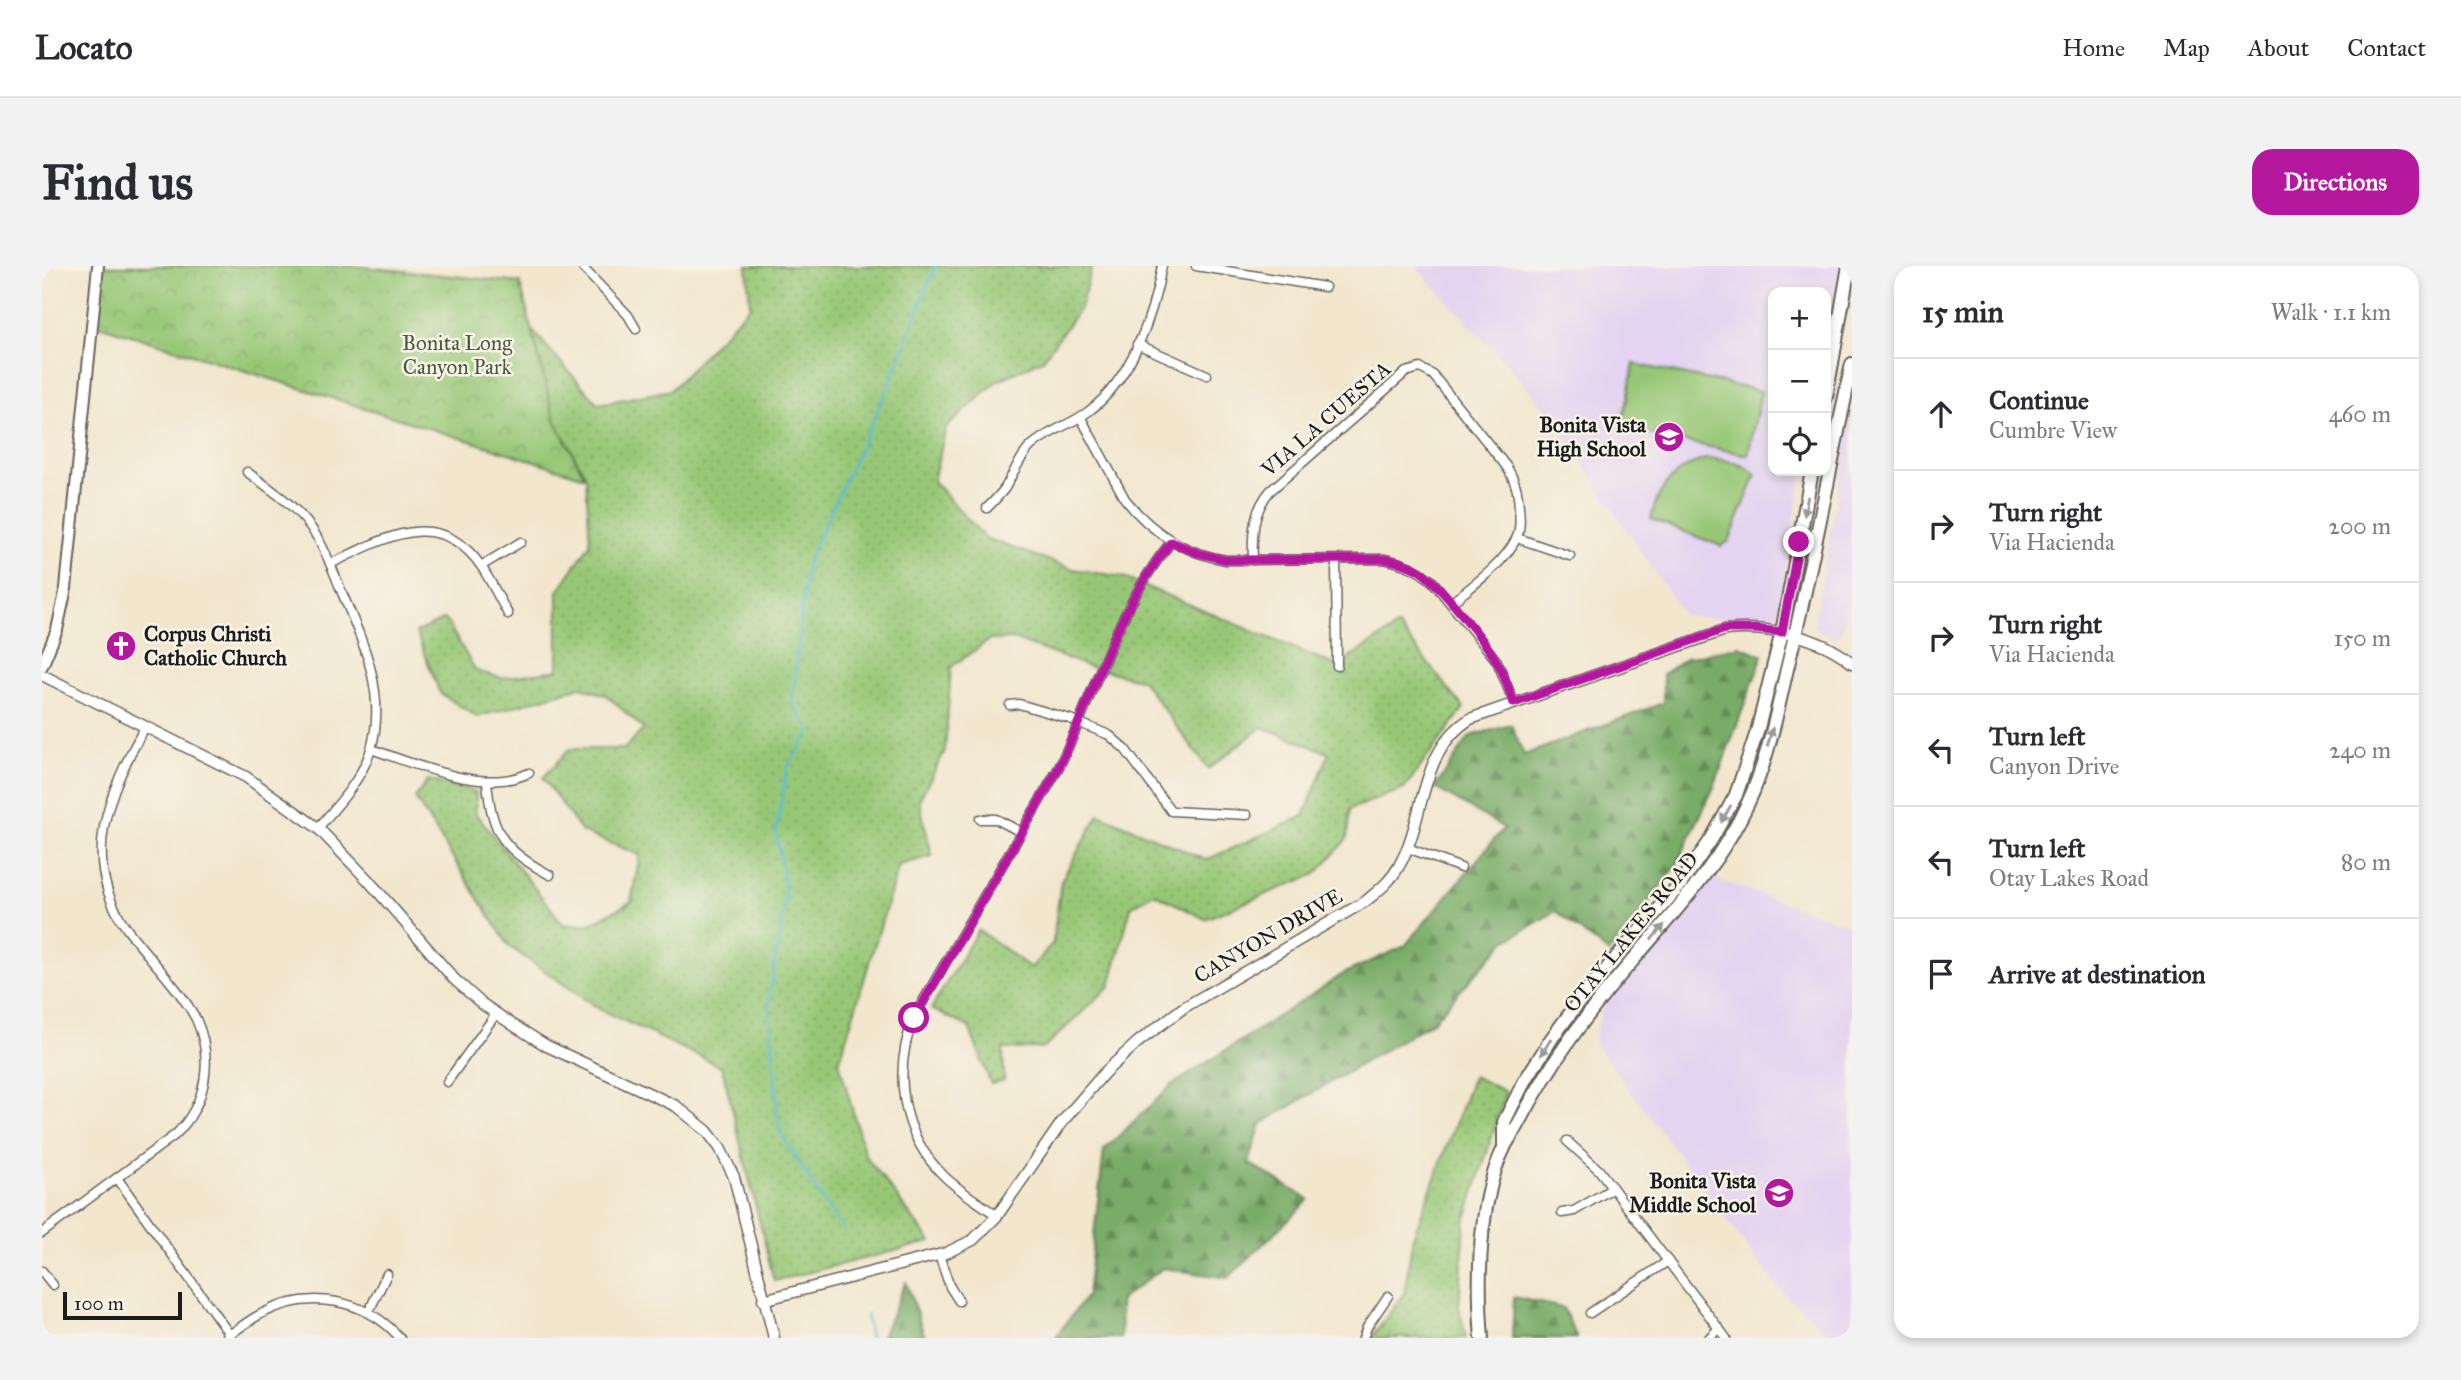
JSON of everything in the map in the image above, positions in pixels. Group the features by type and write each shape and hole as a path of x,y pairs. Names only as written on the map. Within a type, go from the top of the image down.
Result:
{"main road":[{"path":"42,666 57,631 66,588 97,266"},
{"path":"1831,369 1849,266"},
{"name":"OTAY LAKES ROAD","path":"1482,1338 1479,1301 1482,1246 1490,1189 1504,1146 1566,1043 1594,1005 1690,895 1724,846 1749,802 1770,737 1796,636 1852,365"},
{"name":"OTAY LAKES ROAD","path":"1504,1146 1504,1122 1523,1084 1552,1038 1584,995 1679,886 1712,840 1736,795 1757,732 1782,632 1811,476"}],"street":[{"path":"581,266 628,315 636,329"},
{"path":"589,273 596,266"},
{"path":"988,508 1003,491 1030,447 1046,435 1081,418 1115,387 1124,374 1153,304 1162,266"},
{"path":"1196,266 1325,287"},
{"path":"1137,345 1207,375"},
{"name":"VIA LA CUESTA","path":"1253,560 1255,519 1260,503 1270,491 1406,372 1420,368 1433,375 1515,479 1520,519 1517,537"},
{"path":"1081,418 1125,499 1143,519 1171,542 1216,558 1384,559 1402,562 1421,572 1451,603 1497,661 1514,703"},
{"path":"247,472 282,498 317,537 366,649 374,676 377,708 371,749 365,765 344,798 318,828"},
{"path":"330,564 389,537 416,530 450,538 467,550 481,566 508,614"},
{"path":"1451,603 1508,551 1517,537 1570,556"},
{"path":"481,566 521,542"},
{"path":"998,1216 944,1175 921,1146 906,1111 902,1087 902,1062 907,1038 915,1015 1057,771 1099,668 1136,591 1171,542"},
{"path":"1336,560 1337,666"},
{"name":"CANYON DRIVE","path":"763,1300 939,1255 973,1240 998,1216 1062,1122 1116,1060 1179,1010 1366,901 1386,884 1408,848 1430,768 1444,743 1470,719 1725,629 1782,632 1832,650 1852,663"},
{"path":"42,675 246,777 318,828 368,880 454,979 496,1014 547,1046 676,1106 707,1131 720,1148 734,1177 774,1338"},
{"path":"1010,705 1019,704 1079,722 1109,735 1125,749 1171,811 1247,815"},
{"path":"42,1233 171,1139 186,1124 201,1097 207,1066 203,1037 196,1019 120,918 103,871 102,836 109,802 145,727"},
{"path":"371,749 487,782 529,773"},
{"path":"487,782 494,823 508,848 524,861 550,875"},
{"path":"980,819 996,819 1021,832"},
{"path":"1408,848 1461,868"},
{"path":"447,1082 496,1014"},
{"path":"1567,1141 1595,1165 1726,1338"},
{"path":"117,1178 228,1337 263,1313 286,1304 334,1301 369,1311 385,1322 400,1338"},
{"path":"1562,1213 1574,1211 1613,1188"},
{"path":"939,1255 950,1287 959,1301"},
{"path":"1590,1313 1668,1261"},
{"path":"42,1271 53,1285"},
{"path":"369,1311 387,1274"},
{"path":"1363,1338 1367,1327 1388,1296"},
{"path":"1709,1338 1718,1328"}],"shaded area":[{"name":"Bonita Vista High School","path":"1415,266 1840,266 1831,316 1831,287 1768,287 1768,476 1802,476 1777,618 1705,618 1683,614 1542,403"},
{"path":"1852,409 1852,594 1841,633 1835,639 1813,627"},
{"name":"Bonita Vista Middle School","path":"1713,878 1852,926 1852,1338 1834,1338 1776,1286 1593,1041 1603,1007"}],"green space":[{"name":"Bonita Long Canyon Park","path":"98,266 355,266 520,283 554,418 585,477 92,323"},
{"path":"747,266 1092,266 1080,308 1043,359 997,381 946,428 933,481 985,538 1073,569 1123,577 1337,666 1398,626 1464,708 1404,789 1350,809 1347,839 1316,874 1205,919 1154,893 1131,907 1110,986 1044,1048 1003,1049 1004,1080 991,1084 969,1027 931,1009 978,930 1031,968 1053,943 1061,881 1099,814 1206,860 1304,816 1329,753 1262,727 1208,769 1142,680 1087,666 1013,639 989,640 951,667 945,751 919,800 932,856 899,865 839,1062 865,1155 931,1242 774,1281 722,1067 599,1009 509,946 415,798 428,780 476,792 476,814 564,925 590,924 631,902 640,855 582,832 543,778 569,749 624,749 644,729 606,695 581,687 477,717 440,693 416,632 445,619 476,671 502,678 558,670 558,591 590,544 586,477 554,418 532,330 598,404 671,390 750,306"},
{"path":"1634,364 1761,391 1748,455 1621,428"},
{"path":"1706,459 1733,462 1756,475 1729,541 1721,546 1651,519 1658,498 1669,481 1685,468"},
{"path":"1739,646 1763,655 1713,789 1675,868 1608,953 1556,911 1504,942 1433,1021 1261,1124 1249,1163 1309,1200 1228,1278 1163,1268 1120,1300 1121,1338 1055,1338 1087,1295 1104,1150 1172,1085 1345,973 1405,946 1504,828 1435,788 1470,736 1511,725 1524,755 1663,703 1663,674 1686,658"},
{"path":"1473,1076 1506,1092 1465,1222 1459,1307 1466,1338 1373,1338 1404,1294 1413,1237"},
{"path":"906,1282 925,1338 881,1338"},
{"path":"1514,1297 1563,1308 1577,1338 1512,1338"}],"waterway":[{"path":"844,1230 779,1130 769,999 786,896 776,833 787,768 811,730 792,703 807,562 889,386 935,266"},
{"path":"866,1314 870,1338"}],"place":[{"name":"Bonita Vista High School","path":"1669,437"},
{"name":"Corpus Christi Catholic Church","path":"121,646"},
{"name":"Bonita Vista Middle School","path":"1779,1193"}],"route":[{"path":"914,1018 1057,771 1072,741 1099,668 1136,591 1171,542 1188,550 1226,560 1384,559 1402,562 1433,582 1490,652 1497,661 1514,703 1725,629 1782,632 1799,542"}]}
